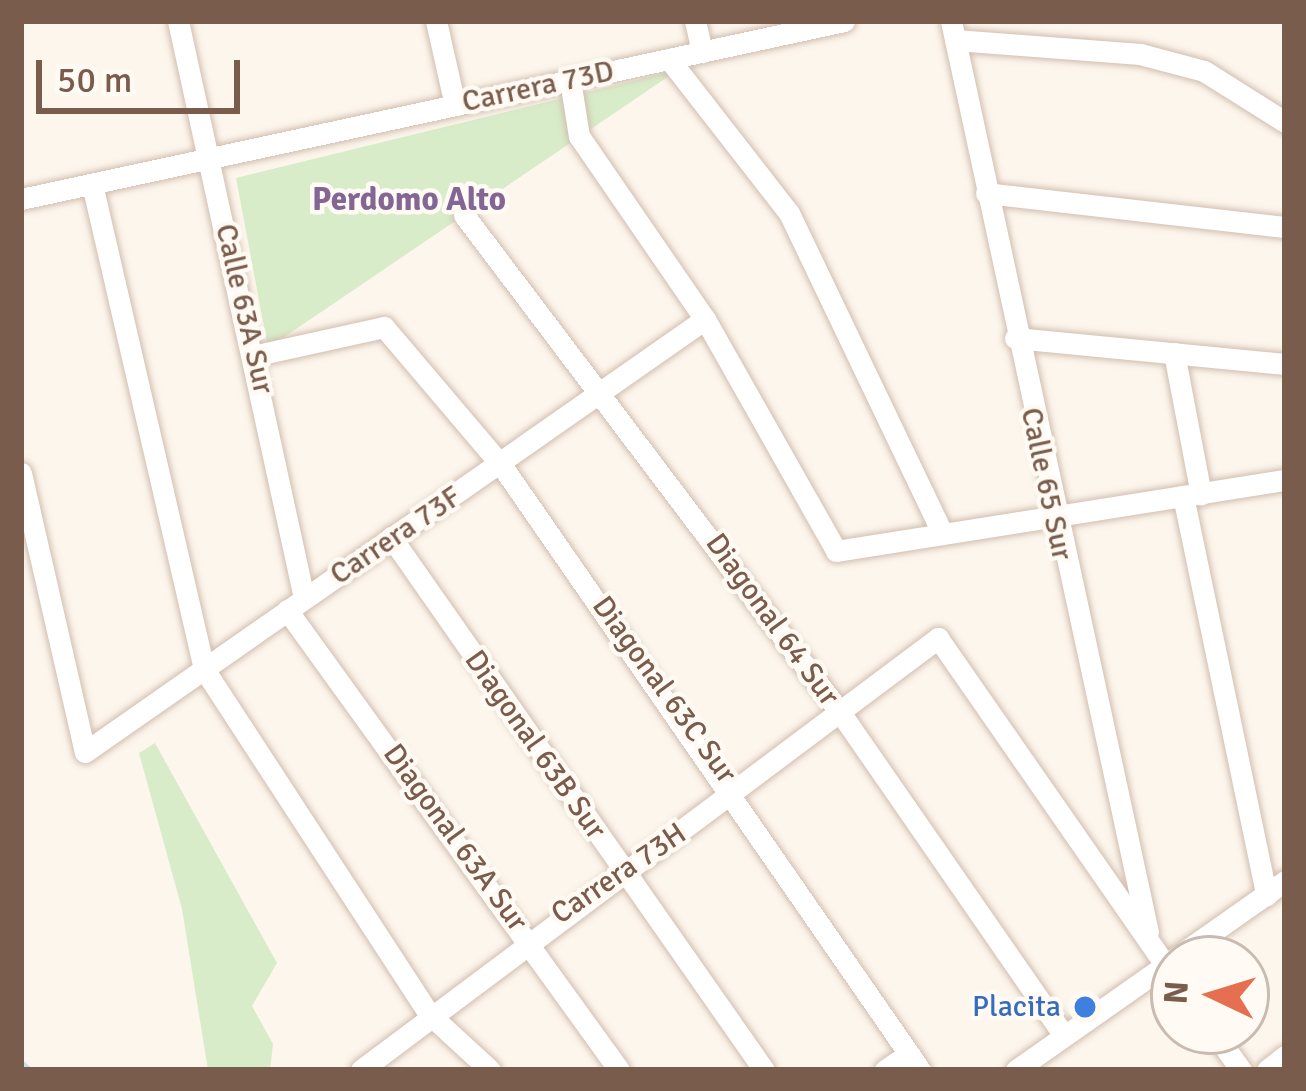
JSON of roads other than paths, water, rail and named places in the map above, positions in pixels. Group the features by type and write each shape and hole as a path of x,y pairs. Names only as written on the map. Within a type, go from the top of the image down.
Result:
{"street":[{"name":"Calle 63A Sur","path":"178,21 257,355 295,604"},
{"path":"436,21 455,105"},
{"path":"695,21 702,52"},
{"name":"Carrera 73D","path":"21,199 844,21"},
{"path":"953,31 1140,54 1204,70 1285,122"},
{"name":"Calle 65 Sur","path":"953,31 1051,511 1150,940"},
{"path":"669,59 789,213 941,530"},
{"path":"570,80 579,136 705,319 836,551 1051,511 1285,481"},
{"path":"92,184 204,669 428,1013 490,1070"},
{"path":"986,193 1285,227"},
{"name":"Diagonal 64 Sur","path":"464,214 603,390 842,715 1064,1036"},
{"name":"Carrera 73F","path":"21,473 85,752 391,537 502,466 705,319"},
{"name":"Diagonal 63C Sur","path":"257,355 383,327 502,466 736,791 915,1062"},
{"path":"1015,338 1284,368"},
{"path":"1174,353 1192,495 1275,888 1215,935"},
{"name":"Diagonal 63B Sur","path":"391,537 764,1070"},
{"name":"Diagonal 63A Sur","path":"295,604 619,1070"},
{"name":"Carrera 73H","path":"361,1070 527,936 625,876 938,638 1150,943"},
{"path":"1016,1070 1150,983"},
{"path":"1267,1070 1285,1057"},
{"path":"885,1070 915,1062"}],"waterway":[{"path":"21,1064 28,1070"}],"place":[{"name":"Placita","path":"1085,1007"}],"district":[{"name":"Perdomo Alto","path":"409,200"}]}
